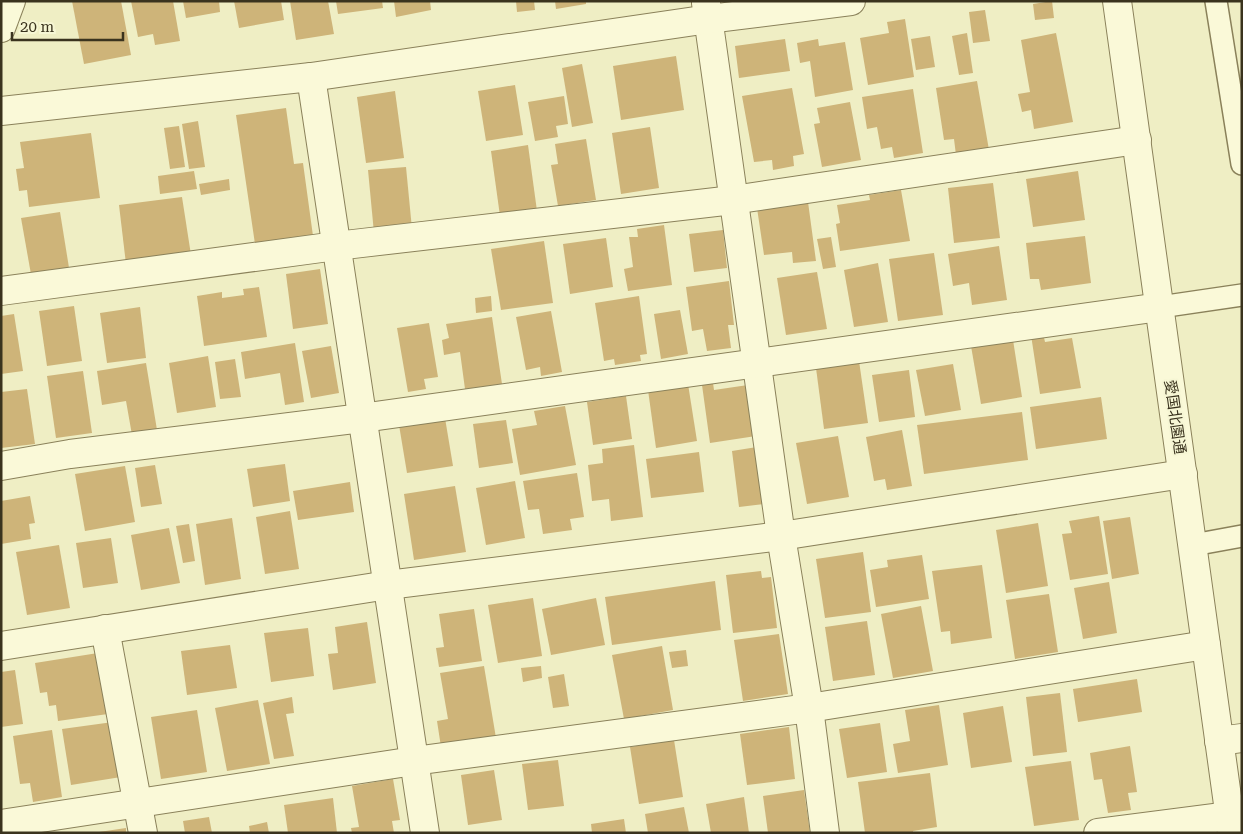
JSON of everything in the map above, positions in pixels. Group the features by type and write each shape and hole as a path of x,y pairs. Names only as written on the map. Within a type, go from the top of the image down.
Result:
{"street":[{"path":"1,111 311,77 708,10 851,1"},
{"name":"愛国北園通","path":"1117,1 1206,645 1230,740 1231,824"},
{"path":"1,28 8,2"},
{"path":"708,10 733,200 781,536 809,708 825,833"},
{"path":"311,77 425,833"},
{"path":"1,291 336,246 733,200 1137,140"},
{"path":"1,466 70,454 362,418 1160,307"},
{"path":"1,646 388,585 781,536 1182,474"},
{"path":"106,629 143,833"},
{"path":"1,824 414,761 809,708 1206,645"},
{"path":"1098,833 1231,824"}],"lane":[{"path":"1216,1 1242,164"},
{"path":"1160,307 1242,295"},
{"path":"1193,545 1242,536"}],"building":[{"path":"72,1 121,1 131,55 84,64"},
{"path":"131,1 173,1 180,41 155,45 153,34 138,37"},
{"path":"183,1 219,1 220,12 186,18"},
{"path":"234,1 281,1 284,20 239,28"},
{"path":"290,1 328,1 334,34 296,40"},
{"path":"336,1 382,1 383,8 338,14"},
{"path":"394,1 430,1 431,10 396,17"},
{"path":"516,1 534,1 535,10 517,12"},
{"path":"555,1 586,1 586,4 556,9"},
{"path":"1052,1 1054,18 1035,20 1033,4"},
{"path":"985,10 990,41 973,43 969,12"},
{"path":"905,19 914,77 868,85 860,38 889,33 887,22"},
{"path":"967,33 973,73 959,75 952,36"},
{"path":"1056,33 1073,122 1034,129 1031,110 1022,112 1018,94 1030,92 1021,40"},
{"path":"930,36 935,67 916,70 911,39"},
{"path":"785,39 790,71 739,78 735,46"},
{"path":"818,39 819,46 845,42 853,90 815,97 810,61 800,63 797,43"},
{"path":"676,56 684,110 621,120 613,66"},
{"path":"582,64 593,123 572,127 562,68"},
{"path":"977,81 989,150 956,155 954,139 944,140 936,88"},
{"path":"515,85 523,135 486,141 478,91"},
{"path":"792,88 804,154 793,156 794,166 773,170 772,160 754,162 742,96"},
{"path":"913,89 923,153 894,158 892,147 881,149 877,127 867,129 862,97"},
{"path":"395,91 404,158 366,163 357,97"},
{"path":"564,96 568,124 556,126 558,137 535,141 528,102"},
{"path":"850,102 861,160 822,167 814,124 820,123 817,108"},
{"path":"286,108 294,164 303,163 313,236 255,244 236,115"},
{"path":"198,121 205,167 189,169 182,124"},
{"path":"179,126 185,167 170,169 164,128"},
{"path":"650,127 659,188 621,194 612,133"},
{"path":"91,133 100,198 29,207 27,190 19,191 16,169 24,168 20,142"},
{"path":"586,139 596,200 558,206 551,165 558,164 555,144"},
{"path":"528,145 537,211 500,216 491,151"},
{"path":"406,167 412,229 374,233 368,170"},
{"path":"194,171 197,189 160,194 158,176"},
{"path":"1078,171 1085,220 1033,227 1026,179"},
{"path":"229,179 230,190 201,195 199,184"},
{"path":"993,183 1000,238 954,243 948,188"},
{"path":"901,190 910,241 840,251 836,224 840,223 837,205 870,200 869,195"},
{"path":"182,197 191,255 126,264 119,205"},
{"path":"808,202 816,261 793,263 792,252 764,255 757,208"},
{"path":"60,212 70,274 32,280 21,218"},
{"path":"664,225 672,285 628,291 624,269 633,267 629,237 638,237 637,229"},
{"path":"723,230 727,268 694,272 689,234"},
{"path":"1085,236 1091,283 1041,290 1039,279 1030,279 1026,243"},
{"path":"831,237 836,267 823,269 817,239"},
{"path":"606,238 613,287 570,294 563,244"},
{"path":"544,241 553,303 501,310 491,249"},
{"path":"999,246 1007,300 972,305 969,283 953,286 948,254"},
{"path":"934,253 943,315 898,321 889,259"},
{"path":"878,263 888,322 854,327 844,270"},
{"path":"320,269 328,324 293,329 286,274"},
{"path":"817,272 827,329 786,335 777,278"},
{"path":"729,281 734,325 728,325 731,348 707,351 703,329 692,331 686,287"},
{"path":"259,287 267,337 204,346 197,296 222,292 222,298 244,295 243,289"},
{"path":"491,296 492,311 476,313 475,298"},
{"path":"639,296 647,354 640,355 641,361 615,365 614,359 604,361 595,303"},
{"path":"74,306 82,361 47,366 39,311"},
{"path":"140,307 146,358 107,363 100,313"},
{"path":"680,310 688,354 661,359 654,314"},
{"path":"551,311 562,372 541,376 540,367 526,370 516,317"},
{"path":"14,314 23,371 1,374 1,316"},
{"path":"492,317 502,384 465,389 460,352 444,355 442,340 449,338 446,324"},
{"path":"429,323 438,377 424,379 426,389 408,392 397,328"},
{"path":"1043,333 1045,342 1072,338 1081,388 1040,394 1031,335"},
{"path":"1013,340 1022,397 981,404 971,346"},
{"path":"295,343 304,402 285,405 280,373 245,379 241,352"},
{"path":"331,346 339,393 311,398 302,351"},
{"path":"208,356 216,407 177,413 169,363"},
{"path":"235,359 241,397 220,399 215,362"},
{"path":"859,361 868,423 824,429 816,368"},
{"path":"146,363 157,430 132,435 126,401 102,405 97,371"},
{"path":"953,364 961,410 925,416 916,370"},
{"path":"909,370 915,417 879,422 872,375"},
{"path":"83,371 92,433 56,438 47,376"},
{"path":"713,383 714,390 748,385 756,436 710,443 702,385"},
{"path":"688,384 697,441 656,448 648,390"},
{"path":"27,389 35,444 1,448 1,392"},
{"path":"626,396 632,439 593,445 587,402"},
{"path":"1101,397 1107,439 1036,449 1030,407"},
{"path":"565,406 576,465 520,475 512,429 537,425 534,411"},
{"path":"1022,412 1028,460 924,474 917,425"},
{"path":"445,418 453,466 407,473 399,425"},
{"path":"506,420 513,463 479,468 473,424"},
{"path":"902,430 912,486 887,490 885,479 874,481 866,437"},
{"path":"838,436 849,497 807,504 796,443"},
{"path":"634,445 643,517 611,521 609,499 592,501 588,465 603,463 602,449"},
{"path":"757,447 765,504 739,507 732,451"},
{"path":"699,452 704,492 651,498 646,459"},
{"path":"285,464 290,501 253,507 247,469"},
{"path":"155,465 162,504 141,507 135,468"},
{"path":"125,466 135,522 85,531 75,474"},
{"path":"577,473 584,517 570,519 572,530 543,534 539,509 528,510 523,481"},
{"path":"515,481 525,538 486,545 476,488"},
{"path":"350,482 354,512 298,520 293,491"},
{"path":"455,486 466,552 414,560 404,494"},
{"path":"30,496 35,523 29,524 31,539 1,544 1,501"},
{"path":"290,511 299,569 265,574 256,517"},
{"path":"1099,516 1108,574 1070,580 1062,534 1072,533 1069,521"},
{"path":"1130,517 1139,574 1112,579 1103,521"},
{"path":"232,518 241,579 205,585 196,524"},
{"path":"1038,523 1048,586 1006,593 996,530"},
{"path":"189,524 195,561 183,563 176,526"},
{"path":"169,528 180,583 141,590 131,535"},
{"path":"111,538 118,583 83,588 76,543"},
{"path":"59,545 70,608 27,615 16,552"},
{"path":"863,552 871,612 825,618 816,559"},
{"path":"922,555 929,599 876,607 870,570 888,567 887,560"},
{"path":"982,565 992,638 951,644 950,631 941,632 932,571"},
{"path":"761,571 762,578 771,577 777,628 733,633 726,575"},
{"path":"715,581 721,630 612,645 605,597"},
{"path":"1109,582 1117,633 1083,639 1074,588"},
{"path":"1049,594 1058,652 1015,659 1006,600"},
{"path":"533,598 542,656 498,663 488,605"},
{"path":"596,598 605,645 551,655 542,609"},
{"path":"921,606 933,671 893,678 881,614"},
{"path":"474,609 482,661 439,667 436,648 444,647 439,614"},
{"path":"867,621 875,675 833,681 825,627"},
{"path":"367,622 376,683 333,690 328,654 338,653 335,627"},
{"path":"308,628 314,676 271,682 264,633"},
{"path":"779,634 788,694 743,701 734,640"},
{"path":"230,645 237,688 187,695 181,651"},
{"path":"662,646 673,710 624,719 612,655"},
{"path":"686,650 688,666 672,668 669,652"},
{"path":"98,653 108,714 58,721 56,705 49,706 47,692 40,693 35,663"},
{"path":"484,666 496,738 441,747 437,721 448,719 440,673"},
{"path":"541,666 542,678 523,682 521,668"},
{"path":"15,670 23,724 1,727 1,672"},
{"path":"564,674 569,706 553,708 548,677"},
{"path":"1137,679 1142,712 1078,722 1073,689"},
{"path":"1060,693 1067,752 1033,756 1026,697"},
{"path":"292,697 294,713 286,714 294,756 274,759 263,703"},
{"path":"258,700 270,764 227,771 215,708"},
{"path":"939,705 948,765 898,773 893,744 910,741 905,710"},
{"path":"1003,706 1012,762 971,768 963,713"},
{"path":"197,710 207,772 161,779 151,717"},
{"path":"113,722 121,777 71,785 62,729"},
{"path":"880,723 887,772 847,778 839,729"},
{"path":"789,727 795,779 747,785 740,734"},
{"path":"52,730 62,797 33,802 30,783 20,784 13,736"},
{"path":"674,740 683,797 639,804 630,747"},
{"path":"1130,746 1137,792 1128,793 1131,810 1108,813 1102,779 1094,780 1090,753"},
{"path":"558,760 564,806 528,810 522,764"},
{"path":"1071,761 1079,820 1034,826 1025,767"},
{"path":"494,770 502,820 468,825 461,775"},
{"path":"930,773 937,827 913,831 913,833 865,833 858,782"},
{"path":"393,779 400,820 392,821 394,833 352,833 351,828 359,827 352,786"},
{"path":"804,790 810,833 768,833 763,796"},
{"path":"744,797 749,833 711,833 706,804"},
{"path":"333,798 337,833 288,833 284,805"},
{"path":"684,807 689,833 648,833 645,814"},
{"path":"209,817 212,833 185,833 183,821"},
{"path":"624,819 626,833 592,833 591,824"},
{"path":"267,822 269,833 250,833 249,826"},
{"path":"126,828 126,833 99,833 99,832"}]}
